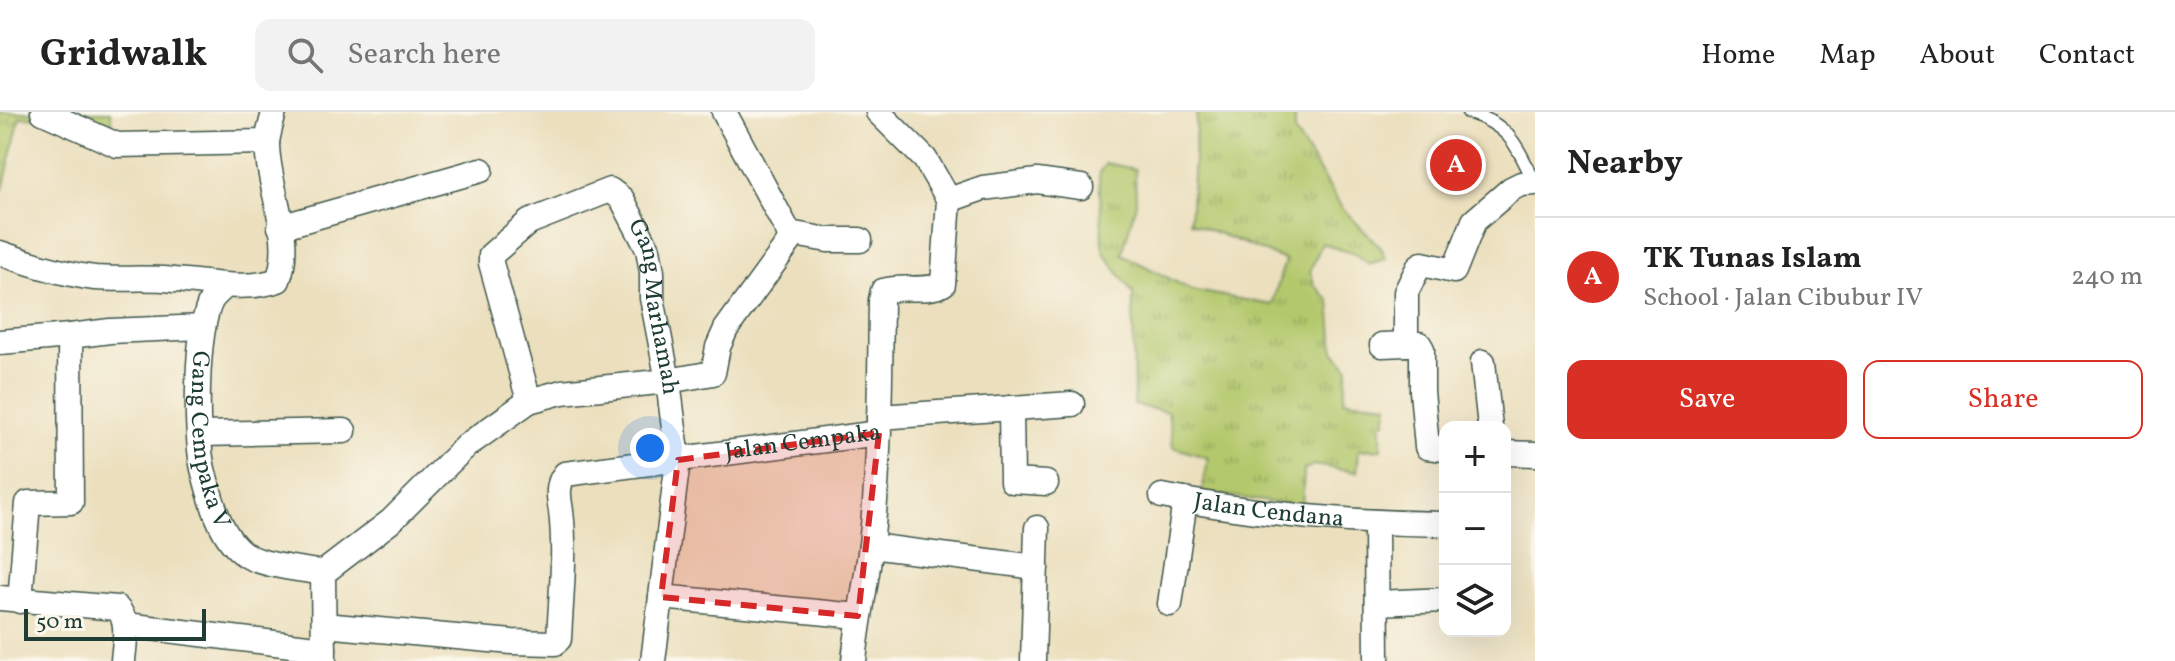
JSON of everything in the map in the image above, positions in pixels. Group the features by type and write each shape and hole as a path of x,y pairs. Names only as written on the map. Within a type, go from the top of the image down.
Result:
{"street":[{"path":"43,112 117,145 267,142"},
{"path":"0,253 61,273 97,278 150,277 225,286 278,280 283,267 280,227 267,142 274,112"},
{"path":"324,645 323,573 391,521 466,446 529,401 562,392 713,373 718,347 726,329 790,245 789,233 724,112"},
{"path":"878,112 925,159 949,200 943,284 932,289 894,288 883,291 879,425 1011,408 1072,404"},
{"path":"280,227 481,170"},
{"path":"949,200 983,188 1037,181 1081,187"},
{"path":"1433,454 1422,391 1422,349 1419,344 1394,344 1406,292 1419,266 1427,264 1451,271 1456,268 1474,221 1511,189 1521,184 1535,183"},
{"name":"Gang Marhamah","path":"529,401 491,259 494,252 529,222 610,190 622,199 648,249 652,298 668,381 678,460"},
{"path":"789,233 828,240 860,240"},
{"name":"Gang Cempaka V","path":"225,286 212,300 203,327 198,369 202,466 220,520 230,540 246,555 323,573"},
{"path":"0,342 203,327"},
{"path":"70,336 71,502 28,503 10,600 117,608 126,625 123,661"},
{"path":"1483,362 1489,421"},
{"path":"1011,408 1012,481 1046,483"},
{"name":"Jalan Cempaka","path":"678,460 879,425 871,546 858,616 854,661"},
{"path":"201,434 344,431"},
{"path":"1511,453 1535,454"},
{"path":"126,625 324,645 511,652 555,643 559,639 564,537 558,492 560,480 565,474 580,471 678,460 653,661"},
{"name":"Jalan Cendana","path":"1170,604 1173,498 1376,524 1439,524"},
{"name":"Jalan Cendana","path":"1376,524 1377,661"},
{"path":"1033,661 1037,528"},
{"path":"871,546 1036,567"},
{"path":"661,597 858,616"},
{"path":"1377,603 1439,600"}],"lane":[{"path":"1468,112 1487,118 1502,128 1514,143 1535,183"}],"highlighted area":[{"path":"879,433 858,616 661,597 678,460"}],"green space":[{"path":"0,112 110,112 116,141 52,118 20,117 3,189 0,188"},
{"path":"1197,112 1295,112 1295,132 1342,208 1382,249 1385,259 1369,264 1355,254 1322,243 1310,271 1315,286 1330,301 1334,351 1348,367 1344,400 1388,404 1385,422 1381,424 1381,449 1359,450 1357,472 1313,465 1304,470 1302,507 1202,492 1208,458 1173,447 1168,412 1134,405 1133,293 1103,251 1099,173 1106,163 1135,169 1136,203 1122,254 1191,290 1272,305 1285,260 1190,222"}],"place":[{"name":"TK Tunas Islam","path":"1456,165"}]}
